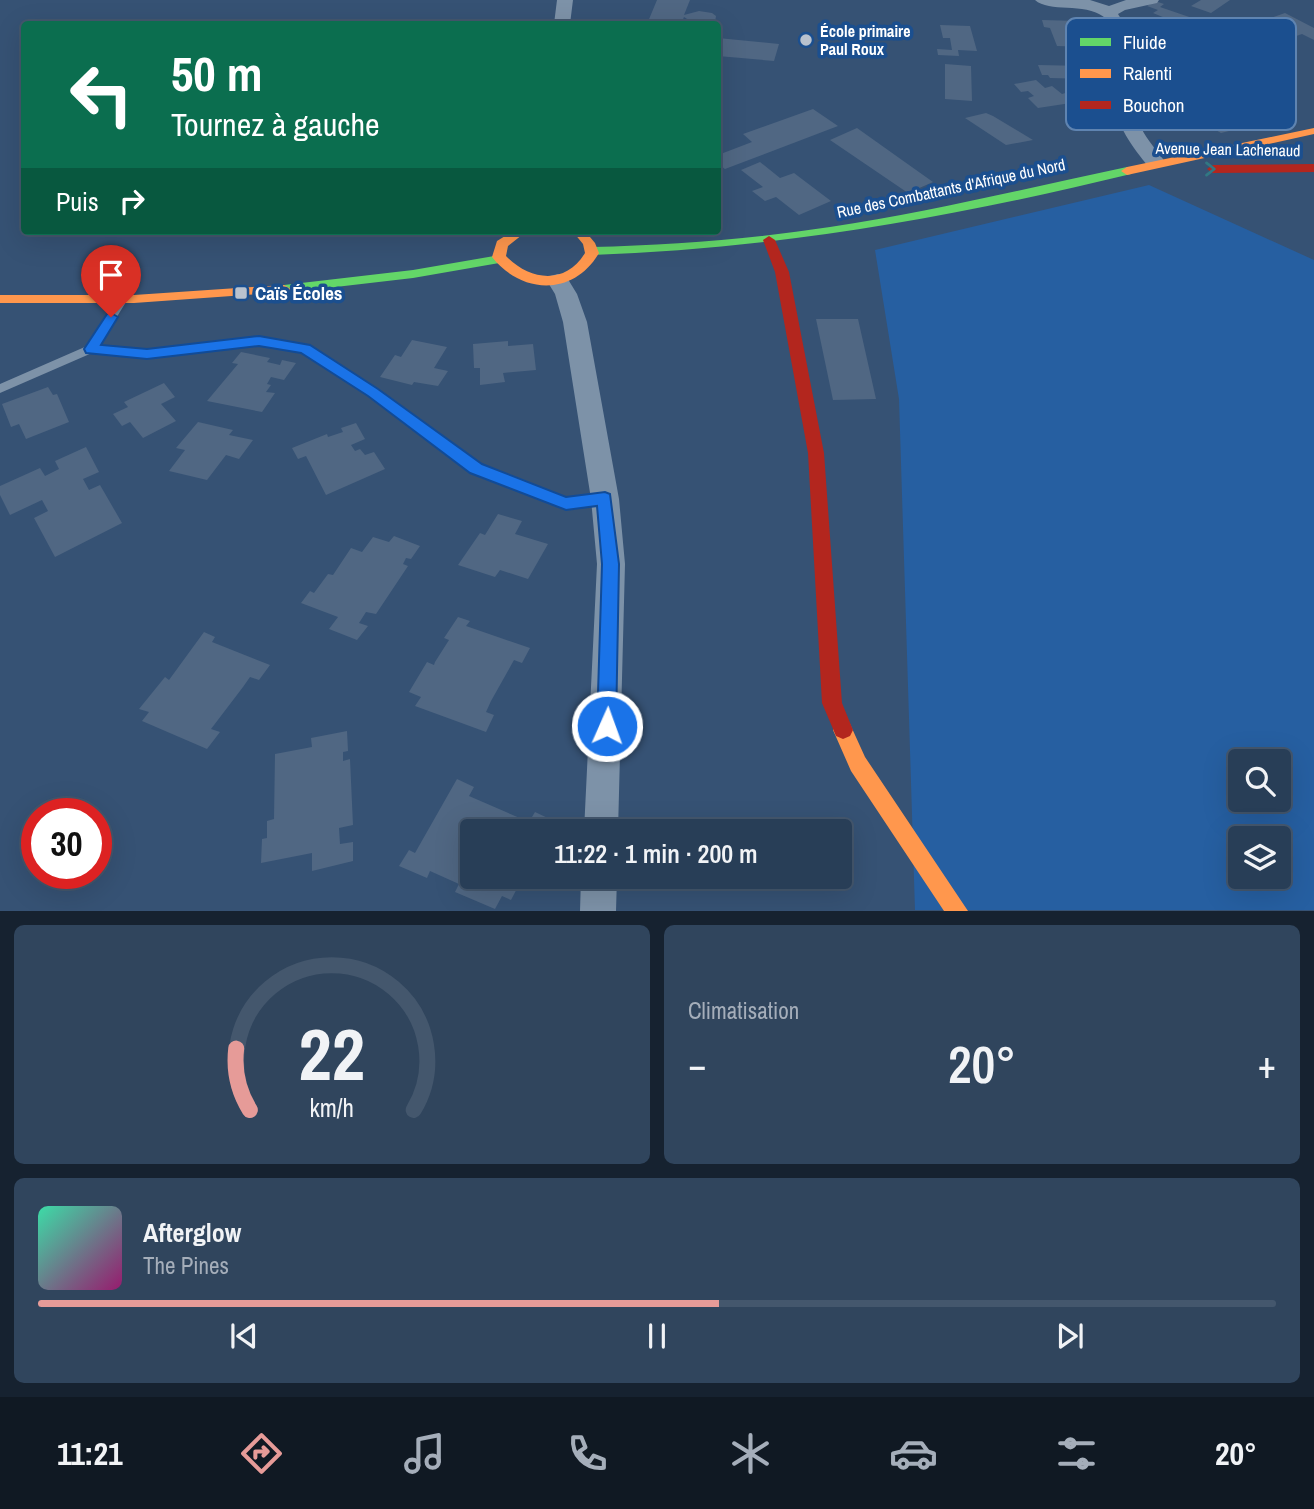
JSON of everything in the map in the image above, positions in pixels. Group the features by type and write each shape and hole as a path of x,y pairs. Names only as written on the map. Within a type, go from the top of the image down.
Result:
{"main road":[{"name":"Rue des Combattants d'Afrique du Nord","path":"592,251 645,250 769,240 869,225 1314,131"},
{"name":"Avenue Jean Lachenaud","path":"1276,139 1296,152 1314,157"},
{"path":"1246,145 1264,159 1283,168"},
{"name":"Avenue Jean Lachenaud","path":"1149,164 1182,169 1314,168"},
{"path":"499,259 505,242 515,235"},
{"path":"499,259 511,274 523,279 558,281 579,272 591,258 592,251 582,235"},
{"path":"769,240 782,272 816,453 832,703 858,764 957,911"},
{"path":"0,299 121,302 338,284 499,259"}],"street":[{"path":"562,21 565,0"},
{"path":"1043,0 1084,4 1109,13 1112,18"},
{"path":"1109,13 1120,6 1151,0"},
{"path":"1132,130 1149,164"},
{"path":"558,281 566,294 575,321 605,499 611,564 601,819"},
{"path":"598,911 599,889"}],"lane":[{"path":"91,349 121,302"},
{"path":"0,389 91,349 147,354 259,341 305,348 373,393 476,468 566,504 605,499"}],"shaded area":[{"path":"1149,185 1314,260 1314,910 915,910 899,399 875,250"}],"building":[{"path":"657,0 690,0 684,15 699,11 716,16 715,21 690,21 684,17 682,21 648,21"},
{"path":"1201,0 1230,0 1211,13 1191,6"},
{"path":"1155,1 1164,4 1160,7 1192,18 1165,18 1153,13 1158,10 1147,6"},
{"path":"1285,13 1295,18 1271,18"},
{"path":"1296,19 1314,28 1314,40 1302,34 1296,36"},
{"path":"1042,20 1066,21 1066,46 1057,46 1050,28 1044,27"},
{"path":"940,25 970,26 977,51 958,50 959,56 938,55 937,49 952,50 950,38 943,38"},
{"path":"721,38 779,44 774,61 721,56"},
{"path":"945,64 971,66 972,101 945,99"},
{"path":"1038,65 1066,66 1066,78 1042,75"},
{"path":"1036,80 1045,88 1052,86 1062,94 1066,93 1066,104 1038,108 1028,98 1034,96 1028,91 1021,92 1014,84"},
{"path":"813,109 838,126 725,169 721,166 721,154 752,142 743,134"},
{"path":"986,113 1033,140 1006,145 965,118"},
{"path":"857,128 933,182 908,193 830,140"},
{"path":"760,162 780,178 794,173 831,201 799,215 776,197 765,201 752,191 763,187 741,170"},
{"path":"816,319 858,319 876,399 833,400"},
{"path":"412,340 447,347 434,368 448,371 438,386 414,382 412,385 380,377 395,355 401,357"},
{"path":"508,341 508,346 533,344 536,370 503,373 505,382 480,385 480,368 474,368 473,344"},
{"path":"241,352 270,358 267,362 280,365 282,360 296,363 284,380 271,377 267,384 271,385 266,392 275,393 262,412 207,401 238,364 232,363"},
{"path":"164,383 175,397 161,404 176,421 143,438 130,422 122,426 113,414 128,407 124,402"},
{"path":"48,387 53,395 57,394 69,422 26,439 19,424 11,427 2,404"},
{"path":"198,422 233,430 229,435 253,440 239,459 226,455 207,480 169,471 185,450 176,448"},
{"path":"356,423 365,439 351,445 355,451 360,449 365,455 374,452 385,469 326,495 306,456 298,459 292,448 327,434 328,437 343,432 341,428"},
{"path":"86,447 99,472 83,479 89,490 100,485 122,523 55,557 34,518 48,511 42,500 10,515 0,495 0,486 40,468 45,476 59,469 55,461"},
{"path":"498,514 522,521 515,534 548,544 528,579 500,570 495,577 458,565 480,533 485,535"},
{"path":"394,536 420,546 411,559 406,558 403,564 408,566 376,614 366,612 359,623 368,626 357,640 329,629 338,617 301,603 310,591 314,593 328,574 333,575 351,548 362,552 373,537 389,542"},
{"path":"458,617 470,621 466,626 530,648 522,663 514,660 491,701 486,712 494,715 486,732 415,706 421,697 409,692 427,662 434,665 449,640 444,638"},
{"path":"204,632 215,637 212,642 270,665 259,680 250,677 211,729 220,732 207,749 142,721 149,712 139,709 165,677 169,680"},
{"path":"347,731 348,751 343,752 343,761 350,759 353,825 339,828 340,844 353,842 353,861 312,871 312,853 261,863 262,839 267,838 267,821 274,819 275,754 312,747 311,738"},
{"path":"457,779 474,787 469,796 522,819 460,819 460,889 517,889 511,900 502,896 495,909 455,892 459,884 430,871 427,878 399,866 409,850 415,853"},
{"path":"535,812 550,819 531,819"}],"traffic: fast":[{"path":"592,251 730,243 833,231 932,213 1127,171"},
{"path":"284,289 413,274 500,259"}],"traffic: slow":[{"path":"1127,171 1314,131"},
{"path":"515,235 502,244 499,257 521,275 548,281 562,280 585,266 592,253 589,243 582,235"},
{"path":"0,299 134,299 284,289"},
{"path":"843,730 858,764 957,911"}],"traffic: jam":[{"path":"1213,169 1314,168"},
{"path":"769,240 782,272 816,453 832,703 843,730"}],"place":[{"name":"École primaire Paul Roux","path":"806,40"},
{"name":"Caïs Écoles","path":"241,293"}],"route":[{"path":"111,317 91,349 147,354 259,341 305,348 373,393 476,468 566,504 605,499 611,564 607,726"}]}
